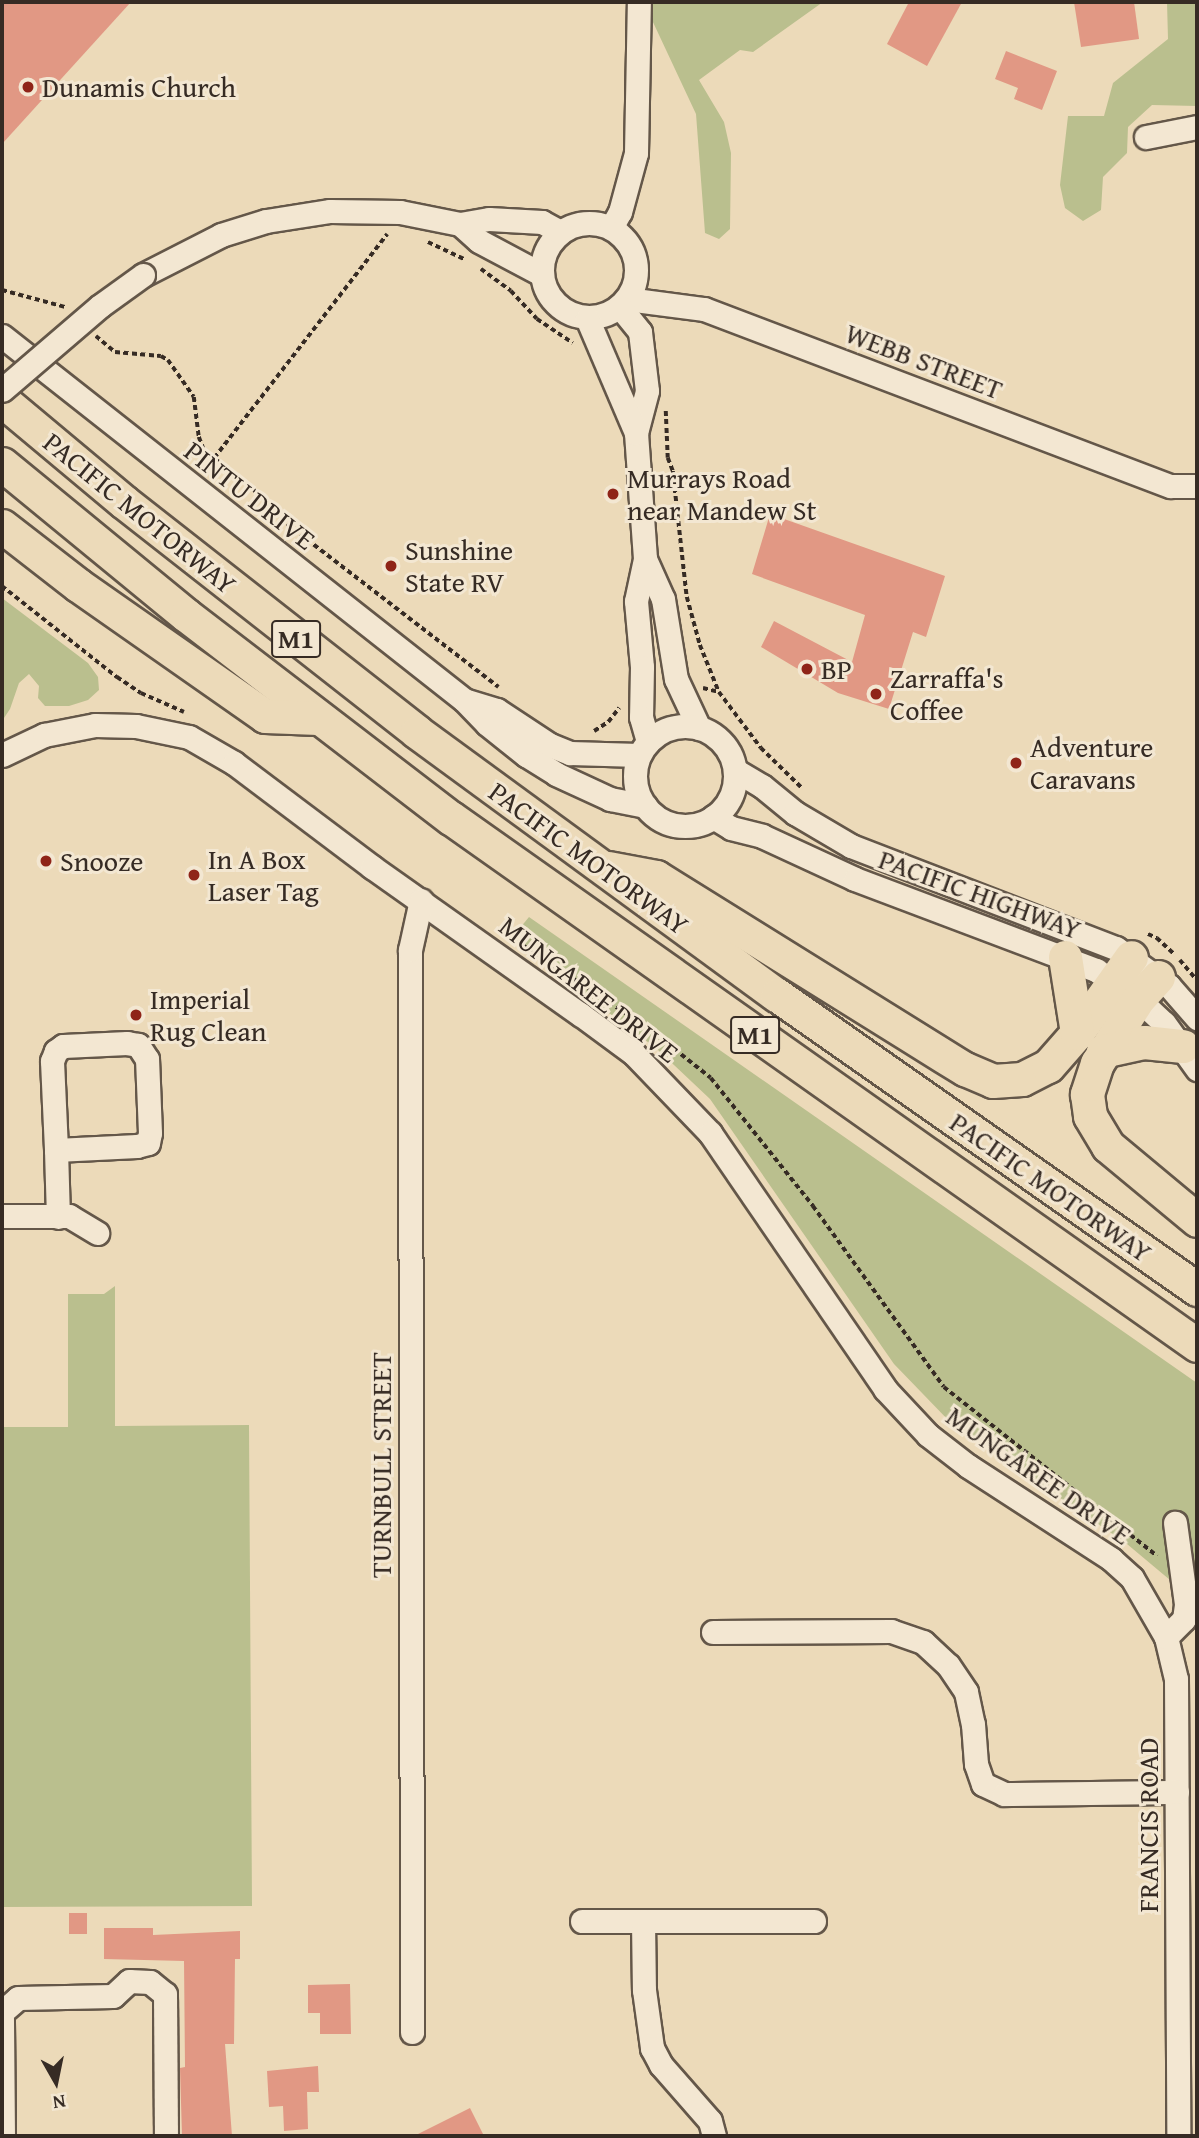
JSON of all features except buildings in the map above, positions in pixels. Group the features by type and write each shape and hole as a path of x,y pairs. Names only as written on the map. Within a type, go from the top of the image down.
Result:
{"highway":[{"name":"PACIFIC MOTORWAY","path":"2,400 300,642 599,867 1197,1289"},
{"name":"PACIFIC MOTORWAY","path":"2,464 176,607 318,718 546,888 1197,1345"},
{"path":"2,526 78,585 265,716 318,718"},
{"path":"599,867 656,877 985,1079 1013,1081 1040,1072 1056,1059 1090,1042 1192,1044"},
{"path":"1065,957 1090,1042 1092,1073 1087,1094 1093,1124 1108,1146 1197,1220"},
{"path":"1090,1042 1137,969"}],"street":[{"path":"611,228 620,212 636,153 639,2"},
{"path":"1146,136 1197,127"},
{"path":"2,390 100,306 143,275 221,235 288,216 374,210 460,224 489,219 542,222 560,232"},
{"path":"585,222 611,228 624,238 633,252 637,268 635,284 623,303 610,313 587,318 561,309 551,300 541,274 542,258 549,243 560,232 585,222"},
{"path":"460,224 479,241 541,274"},
{"path":"623,303 640,332 646,391 636,433 645,559 636,601 642,667 641,717 644,749 635,782 645,806 669,823 685,826 713,817 731,796 735,770 723,743 699,728 672,728 644,749"},
{"name":"WEBB STREET","path":"623,303 704,309 1171,486 1197,486"},
{"path":"587,318 636,433"},
{"name":"PINTU DRIVE","path":"2,336 464,700 487,724 542,766 610,799 645,806"},
{"path":"645,559 663,599 676,679 699,728"},
{"name":"PINTU DRIVE","path":"464,700 497,710 550,745 570,753 644,749"},
{"name":"MUNGAREE DRIVE","path":"2,755 57,731 95,725 136,726 189,737 234,763 363,861 634,1054 710,1133 885,1389 928,1436 968,1466 1111,1559 1132,1578 1166,1637"},
{"name":"PACIFIC HIGHWAY","path":"735,770 762,786 795,813 851,846 896,866 1101,941 1137,969 1192,1044"},
{"name":"PACIFIC HIGHWAY","path":"713,817 730,828 762,836 855,879 1065,957 1137,969"},
{"name":"TURNBULL STREET","path":"412,2032 410,950 421,900"},
{"name":"PACIFIC HIGHWAY","path":"1137,969 1164,1023 1192,1044"},
{"path":"55,1150 137,1146 148,1143 150,1133 147,1059 138,1045 127,1042 63,1046 56,1051 52,1061 55,1150 58,1217"},
{"path":"2,1216 69,1216 97,1233"},
{"path":"1166,1637 1184,1619 1186,1604 1175,1523"},
{"path":"713,1632 891,1632 923,1642 948,1665 966,1692 973,1724 976,1764 983,1784 1004,1794 1177,1792"},
{"name":"FRANCIS ROAD","path":"1166,1637 1176,1679 1177,1792 1188,1872 1178,2136"},
{"path":"582,1921 814,1921"},
{"path":"643,1921 644,1990 652,2048 661,2065 710,2121 714,2136"},
{"path":"3,2136 2,2012 18,1997 113,1996 130,1981 150,1982 165,1994 166,2136"}],"path":[{"path":"214,458 391,230 381,230"},
{"path":"423,239 477,265 511,291 537,319 575,345"},
{"path":"2,290 67,308"},
{"path":"94,334 115,352 161,356 168,360 194,397 198,437 204,450 252,488 287,524 507,694"},
{"path":"666,402 667,458 673,471 687,597 700,645 719,692 761,748 804,790"},
{"path":"699,687 719,692"},
{"path":"588,733 608,722 624,704"},
{"path":"1137,969 1157,938 1197,980"}],"green space":[{"path":"653,2 823,2 753,52 740,50 699,80 724,122 731,153 730,229 719,239 705,233 696,114 652,20"},
{"path":"1167,2 1197,2 1197,106 1152,105 1128,127 1127,153 1103,177 1101,210 1083,221 1065,208 1060,185 1068,116 1104,116 1113,83 1168,39"},
{"path":"2,598 88,663 98,677 99,690 88,700 69,706 45,706 38,698 39,686 29,674 19,683 10,709 2,721"},
{"path":"529,917 1197,1383 1197,1591 1170,1580 1127,1544 951,1423 894,1364 710,1099 656,1048 510,940"},
{"path":"115,1286 115,1426 249,1425 252,1906 2,1907 2,1427 68,1427 68,1294 104,1294"}],"place":[{"name":"Dunamis Church","path":"28,87"},
{"name":"Murrays Road near Mandew St","path":"613,494"},
{"name":"Sunshine State RV","path":"391,566"},
{"name":"BP","path":"807,669"},
{"name":"Zarraffa's Coffee","path":"876,694"},
{"name":"Adventure Caravans","path":"1016,763"},
{"name":"Snooze","path":"46,861"},
{"name":"In A Box Laser Tag","path":"194,875"},
{"name":"Imperial Rug Clean","path":"136,1015"}]}
